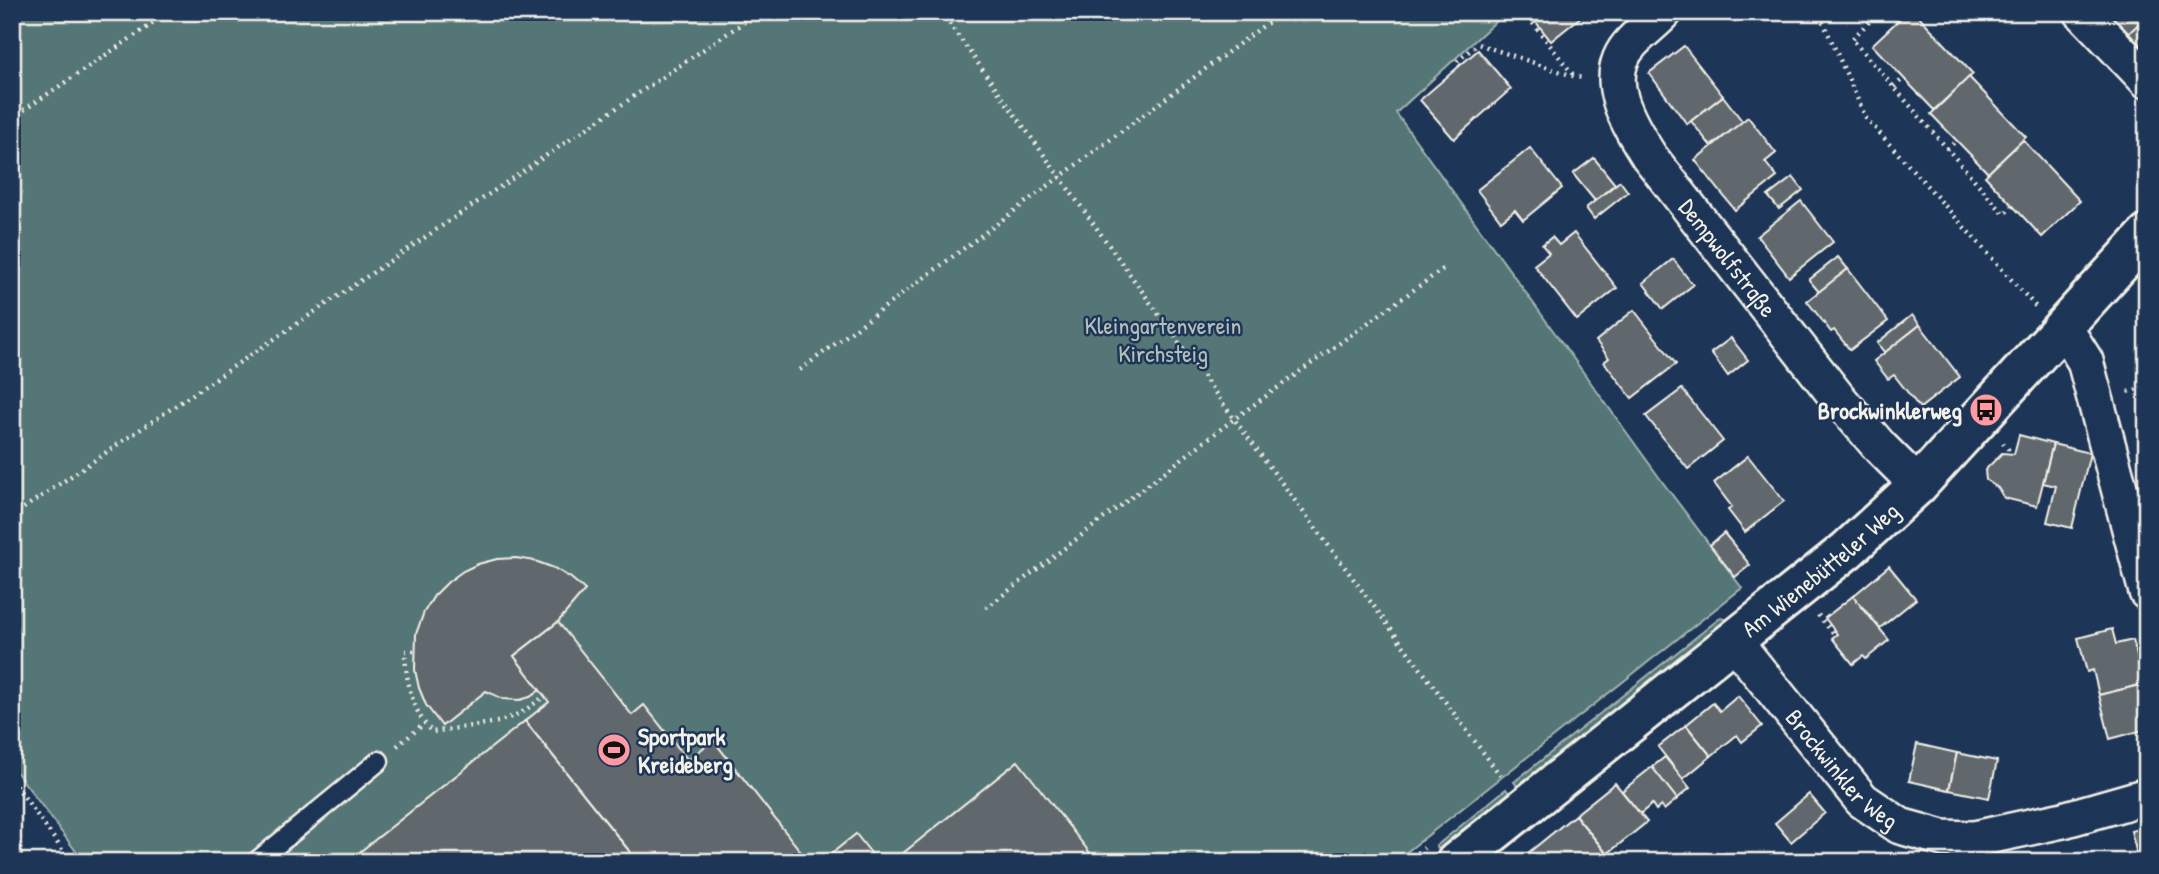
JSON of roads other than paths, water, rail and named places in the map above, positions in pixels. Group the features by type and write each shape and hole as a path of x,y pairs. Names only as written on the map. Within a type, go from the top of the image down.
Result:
{"street":[{"name":"Dempwolfstraße","path":"1664,12 1631,43 1620,61 1616,81 1632,130 1648,156 1837,397 1880,447 1918,485"},
{"path":"2082,12 2147,80"},
{"name":"Am Wienebütteler Weg","path":"1456,862 1847,550 1918,485 2052,319 2147,235"},
{"path":"2052,319 2085,361 2147,592"},
{"name":"Brockwinkler Weg","path":"1734,641 1862,800 1900,826 1943,838 1974,839 2063,820 2147,796"}],"lane":[{"path":"256,862 379,761"}],"place":[{"name":"Brockwinklerweg","path":"1986,410"},
{"name":"Sportpark Kreideberg","path":"614,750"}],"park label":[{"name":"Kleingartenverein Kirchsteig","path":"1163,339"}]}
